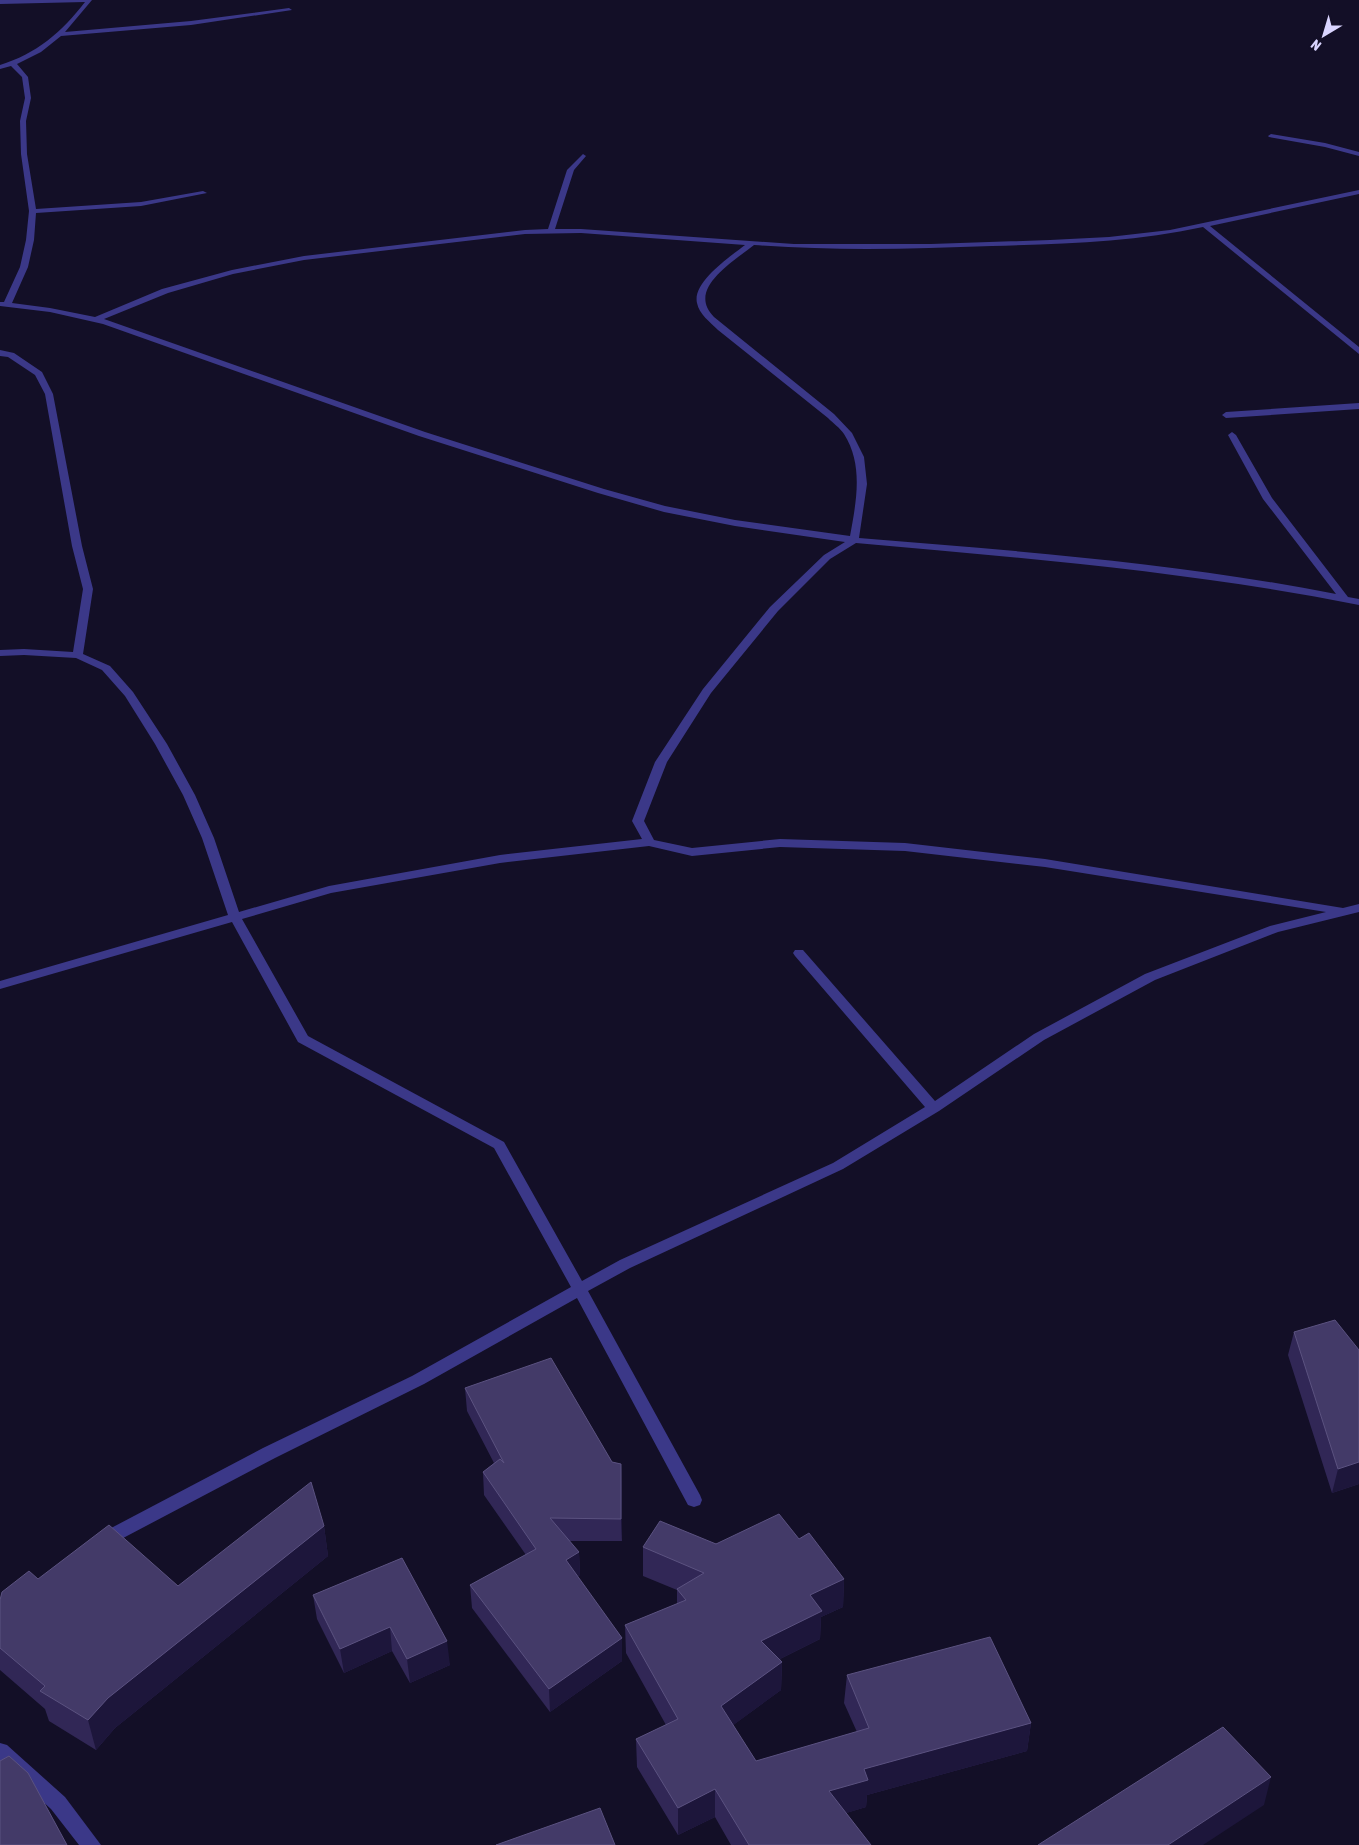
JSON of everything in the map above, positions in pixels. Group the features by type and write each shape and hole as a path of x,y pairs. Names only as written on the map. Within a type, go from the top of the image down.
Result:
{"street":[{"path":"0,2 89,0"},
{"path":"0,67 27,58 54,42 89,0"},
{"path":"60,34 192,22 289,10"},
{"path":"13,64 25,77 28,98 23,121 24,154 33,211 30,240 24,267 4,304 50,310 95,320 153,338 422,434 664,509 735,523 854,540 1061,558 1163,570 1279,586 1359,602"},
{"path":"1271,136 1326,144 1359,154"},
{"path":"551,230 570,170 583,156"},
{"path":"95,320 165,291 232,272 304,258 551,230 581,230 794,246 1001,244 1109,239 1206,226 1359,192"},
{"path":"33,211 141,204 203,193"},
{"path":"1206,226 1359,351"},
{"path":"649,842 638,821 661,762 707,691 774,609 826,557 854,540 860,507 862,484 858,457 848,434 824,410 705,314 700,300 702,289 752,243"},
{"path":"0,353 12,355 39,374 49,394 77,546 88,589 78,655"},
{"path":"1226,415 1359,406"},
{"path":"1232,435 1268,499 1344,598"},
{"path":"0,654 24,652 78,655 106,668 129,694 161,744 190,795 208,838 235,917 303,1039 499,1145 694,1500"},
{"path":"0,985 329,890 500,859 649,842 692,852 780,842 906,847 1045,863 1352,910"},
{"path":"87,1552 103,1540 260,1458 418,1380 625,1264 838,1166 934,1108 1039,1038 1150,977 1274,929 1352,910"},
{"path":"799,953 934,1108"},
{"path":"0,1751 58,1803 91,1845"}],"building":[{"path":"1335,1320 1359,1350 1359,1462 1338,1469 1294,1332"},
{"path":"551,1358 612,1462 621,1464 621,1519 550,1518 579,1552 566,1560 622,1638 549,1689 470,1585 536,1549 483,1472 500,1459 504,1463 465,1388"},
{"path":"311,1482 324,1526 108,1698 88,1720 40,1691 45,1686 0,1648 0,1600 2,1592 29,1571 38,1579 109,1525 178,1586"},
{"path":"779,1514 799,1539 809,1533 844,1579 810,1595 822,1611 761,1641 782,1662 721,1706 756,1761 869,1728 847,1675 990,1637 1031,1723 864,1769 868,1780 829,1791 871,1845 749,1845 715,1789 678,1808 636,1739 678,1719 625,1625 686,1600 677,1589 704,1573 643,1547 660,1521 716,1544"},
{"path":"402,1558 447,1641 407,1659 390,1627 340,1649 313,1595"},
{"path":"1223,1727 1271,1777 1168,1845 1038,1845"},
{"path":"9,1756 28,1773 67,1845 0,1845 0,1761"},
{"path":"600,1808 615,1845 496,1845"}]}
